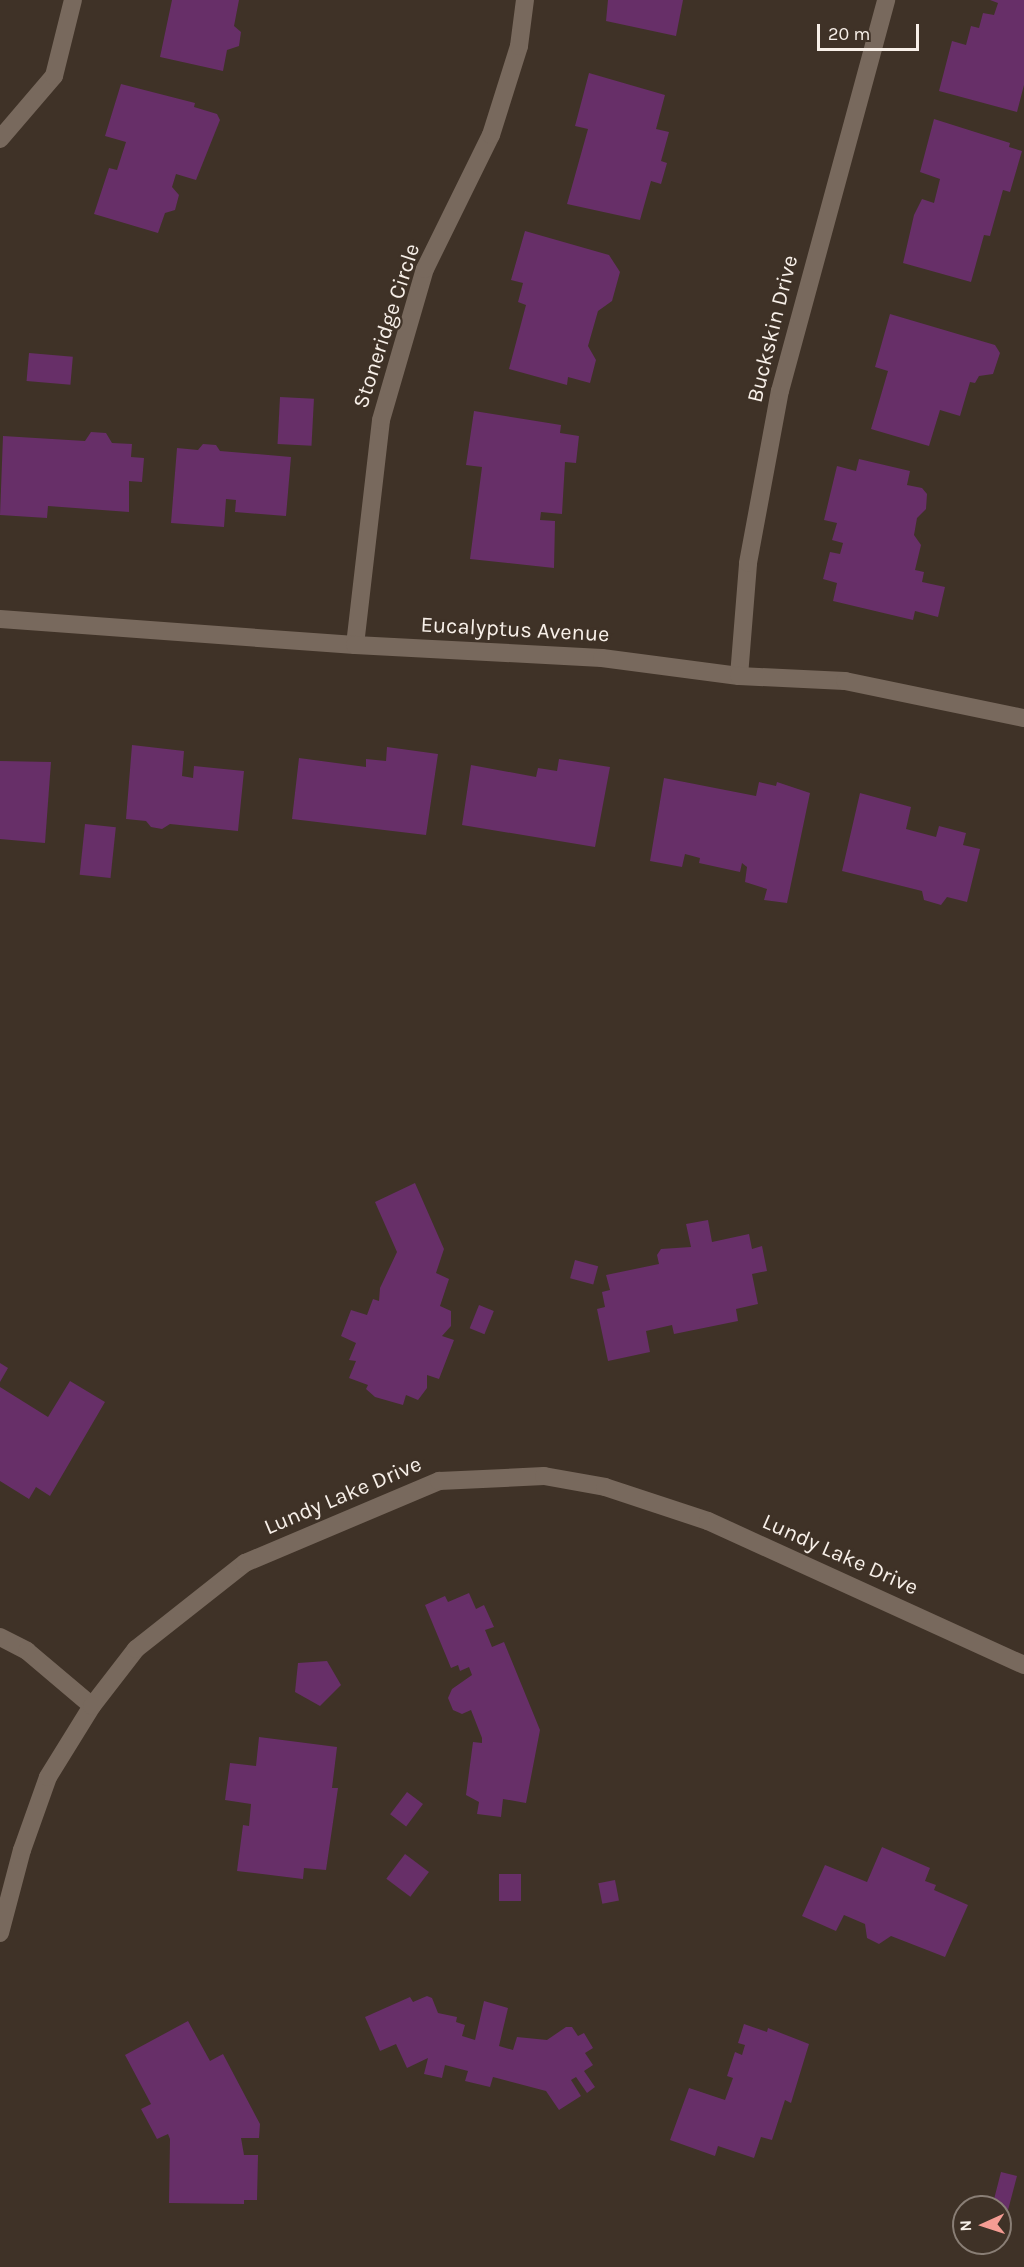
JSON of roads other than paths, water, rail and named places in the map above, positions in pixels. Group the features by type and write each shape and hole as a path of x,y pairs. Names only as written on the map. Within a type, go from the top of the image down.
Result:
{"street":[{"path":"0,140 54,76 73,0"},
{"name":"Stoneridge Circle","path":"355,645 381,420 425,269 491,135 519,46 525,0"},
{"name":"Buckskin Drive","path":"739,676 748,563 780,391 886,0"},
{"name":"Eucalyptus Avenue","path":"0,619 355,645 602,658 739,676 845,681 1024,718"},
{"name":"Lundy Lake Drive","path":"0,1932 22,1850 48,1777 92,1706 136,1649 246,1563 439,1481 544,1476 605,1487 708,1521 1024,1665"},
{"path":"0,1637 27,1651 92,1706"}]}
